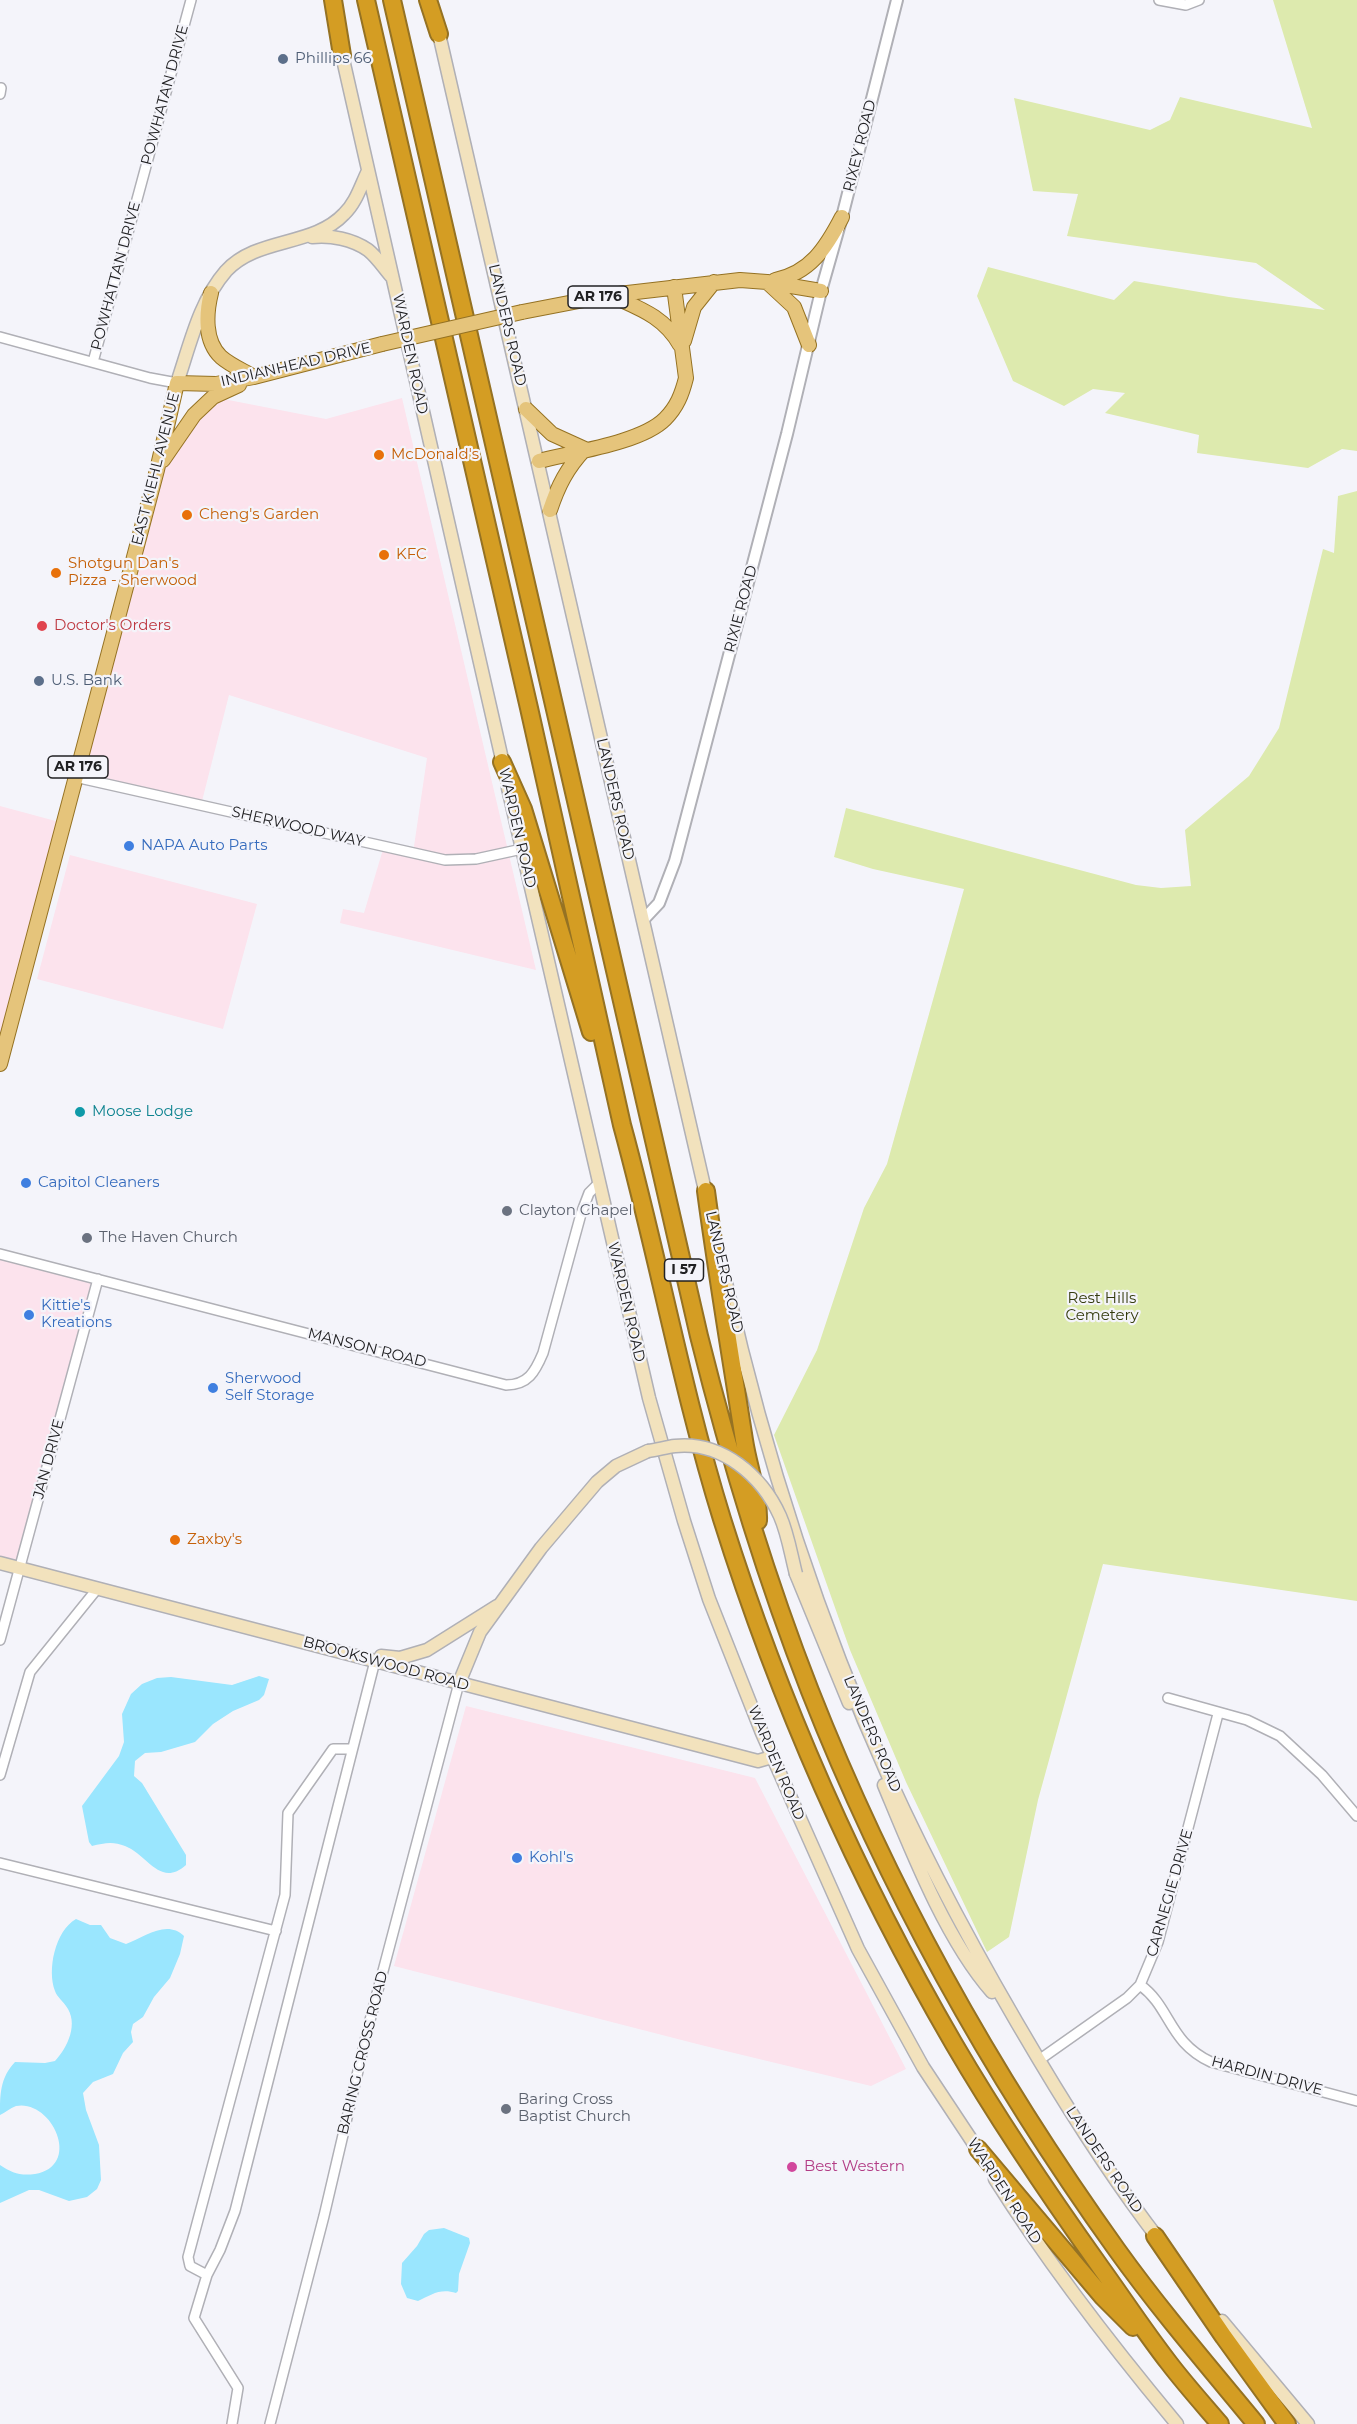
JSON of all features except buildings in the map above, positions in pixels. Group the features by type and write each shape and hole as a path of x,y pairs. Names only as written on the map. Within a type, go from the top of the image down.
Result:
{"highway":[{"path":"331,0 342,55"},
{"name":"I 57","path":"366,0 622,1125 695,1425 722,1519 770,1657 835,1812 877,1901 952,2041 1034,2173 1169,2363 1220,2424"},
{"name":"I 57","path":"392,0 715,1401 758,1543 810,1692 850,1786 902,1895 960,2004 1005,2081 1118,2251 1180,2333 1256,2424"},
{"path":"430,0 440,34"},
{"path":"502,762 523,809 565,950 622,1125"},
{"path":"706,1191 718,1287 744,1444 758,1508 758,1543"},
{"path":"978,2149 1103,2297 1169,2363"},
{"path":"1155,2236 1287,2424"}],"main road":[{"name":"LANDERS ROAD","path":"440,34 734,1318 768,1446 807,1567 853,1690 914,1831 1009,2011 1088,2137 1155,2236 1228,2330 1308,2424"},
{"name":"WARDEN ROAD","path":"342,55 649,1398 709,1599 772,1757 858,1949 923,2067 1044,2254 1132,2370 1178,2424"},
{"name":"EAST KIEHL AVENUE","path":"0,1064 157,470 177,383 199,315 211,293 228,270 255,251 324,229 345,214 354,202 368,171"},
{"path":"767,282 788,277 818,258 828,245 842,217"},
{"name":"EAST KIEHL AVENUE","path":"299,238 323,236 343,239 368,250 393,278"},
{"path":"539,461 632,437 649,430 664,420 673,410 682,393 686,378 675,287 740,280 821,291"},
{"path":"683,349 694,307 714,282"},
{"path":"767,282 794,307 801,319 809,345"},
{"name":"AR 176","path":"610,295 675,287"},
{"path":"211,293 206,315 209,334 220,356 254,377"},
{"path":"610,295 655,316 674,334 683,349"},
{"name":"INDIANHEAD DRIVE","path":"177,383 216,384 254,377 382,344 522,312 610,295"},
{"path":"157,470 179,435 213,397 254,377"},
{"path":"526,409 552,434 585,449"},
{"path":"550,510 557,488 566,472 585,449"},
{"path":"459,1683 480,1632 499,1605 541,1548 597,1482 616,1466 648,1451 676,1446 715,1452 743,1466 767,1490 781,1518 796,1574 911,1851 949,1926 978,1976 1009,2011"},
{"name":"BROOKSWOOD ROAD","path":"0,1563 758,1761 772,1757"},
{"path":"353,1655 400,1658 427,1650 499,1605"}],"street":[{"name":"POWHATAN DRIVE","path":"139,190 191,0"},
{"name":"RIXEY ROAD","path":"821,291 897,0"},
{"path":"1158,0 1186,5 1199,0"},
{"name":"POWHATTAN DRIVE","path":"93,362 139,190"},
{"name":"RIXIE ROAD","path":"644,920 659,903 675,861 821,291"},
{"name":"INDIANHEAD DRIVE","path":"0,337 177,383"},
{"name":"SHERWOOD WAY","path":"75,777 445,860 476,859 522,849"},
{"name":"MANSON ROAD","path":"0,1254 506,1385 514,1385 530,1378 543,1353 581,1214 589,1193 599,1183"},
{"name":"JAN DRIVE","path":"0,1640 98,1279"},
{"path":"0,1775 30,1672 97,1589"},
{"path":"231,2424 238,2388 194,2318 207,2275 220,2250 235,2211 375,1661"},
{"name":"BARING CROSS ROAD","path":"270,2424 321,2228 369,2024 459,1683"},
{"path":"1168,1698 1218,1714 1247,1720 1280,1736 1322,1775 1357,1816"},
{"name":"CARNEGIE DRIVE","path":"1039,2060 1127,1998 1140,1984 1158,1942 1218,1714"},
{"path":"207,2275 190,2266 189,2257 285,1895 288,1813 333,1749 352,1749"},
{"path":"0,1863 276,1932"},
{"name":"HARDIN DRIVE","path":"1140,1984 1152,1995 1183,2043 1199,2057 1357,2101"}],"shaded area":[{"path":"213,397 326,419 402,398 536,970 340,923 343,909 364,913 384,846 413,853 427,758 229,695 201,805 74,782 157,470"},
{"path":"0,806 63,823 0,1064"},
{"path":"70,855 257,904 223,1029 37,979"},
{"path":"0,1255 98,1279 24,1570 0,1563"},
{"path":"466,1706 755,1778 906,2069 871,2086 394,1966"}],"green space":[{"path":"1273,0 1357,0 1357,451 1342,449 1308,468 1197,453 1199,435 1105,413 1125,393 1093,389 1064,406 1013,381 977,296 988,267 1114,300 1134,281 1325,310 1256,263 1067,236 1078,194 1033,191 1014,98 1150,130 1170,120 1180,97 1312,128"},
{"name":"Rest Hills Cemetery","path":"1357,491 1357,1601 1103,1564 1038,1800 1009,1937 987,1952 906,1782 850,1650 774,1435 817,1350 864,1208 887,1164 964,889 873,869 834,857 846,808 1136,885 1161,888 1191,886 1185,830 1249,776 1279,728 1323,549 1334,553 1338,496"}],"water":[{"path":"259,1676 269,1679 264,1695 259,1700 233,1711 213,1724 195,1742 161,1752 145,1753 135,1761 134,1776 142,1783 186,1855 186,1865 169,1873 154,1867 133,1850 121,1844 108,1843 92,1846 89,1842 82,1806 119,1756 124,1742 122,1714 131,1694 142,1684 157,1678 171,1677 232,1685"},
{"path":"76,1919 90,1925 101,1925 110,1938 126,1944 155,1931 170,1929 177,1931 184,1936 180,1954 170,1978 154,1997 143,2017 133,2024 131,2032 133,2042 123,2053 113,2074 93,2082 83,2093 86,2110 99,2145 101,2180 97,2189 87,2197 69,2201 39,2190 29,2190 0,2203 0,2165 16,2173 35,2174 49,2168 57,2159 60,2147 57,2134 50,2122 41,2113 29,2107 16,2106 0,2115 0,2100 6,2074 15,2062 55,2061 68,2042 72,2020 66,2006 55,1991 52,1973 58,1942 63,1932"},
{"path":"444,2228 469,2238 470,2243 459,2274 458,2291 456,2293 445,2291 436,2293 418,2301 407,2298 401,2284 402,2263 424,2234 429,2230"}],"place":[{"name":"Phillips 66","path":"283,59"},
{"name":"McDonald's","path":"379,455"},
{"name":"Cheng's Garden","path":"187,515"},
{"name":"KFC","path":"384,555"},
{"name":"Shotgun Dan's Pizza - Sherwood","path":"56,573"},
{"name":"Doctor's Orders","path":"42,626"},
{"name":"U.S. Bank","path":"39,681"},
{"name":"NAPA Auto Parts","path":"129,846"},
{"name":"Moose Lodge","path":"80,1112"},
{"name":"Capitol Cleaners","path":"26,1183"},
{"name":"Clayton Chapel","path":"507,1211"},
{"name":"The Haven Church","path":"87,1238"},
{"name":"Kittie's Kreations","path":"29,1315"},
{"name":"Sherwood Self Storage","path":"213,1388"},
{"name":"Zaxby's","path":"175,1540"},
{"name":"Kohl's","path":"517,1858"},
{"name":"Baring Cross Baptist Church","path":"506,2109"},
{"name":"Best Western","path":"792,2167"}]}
